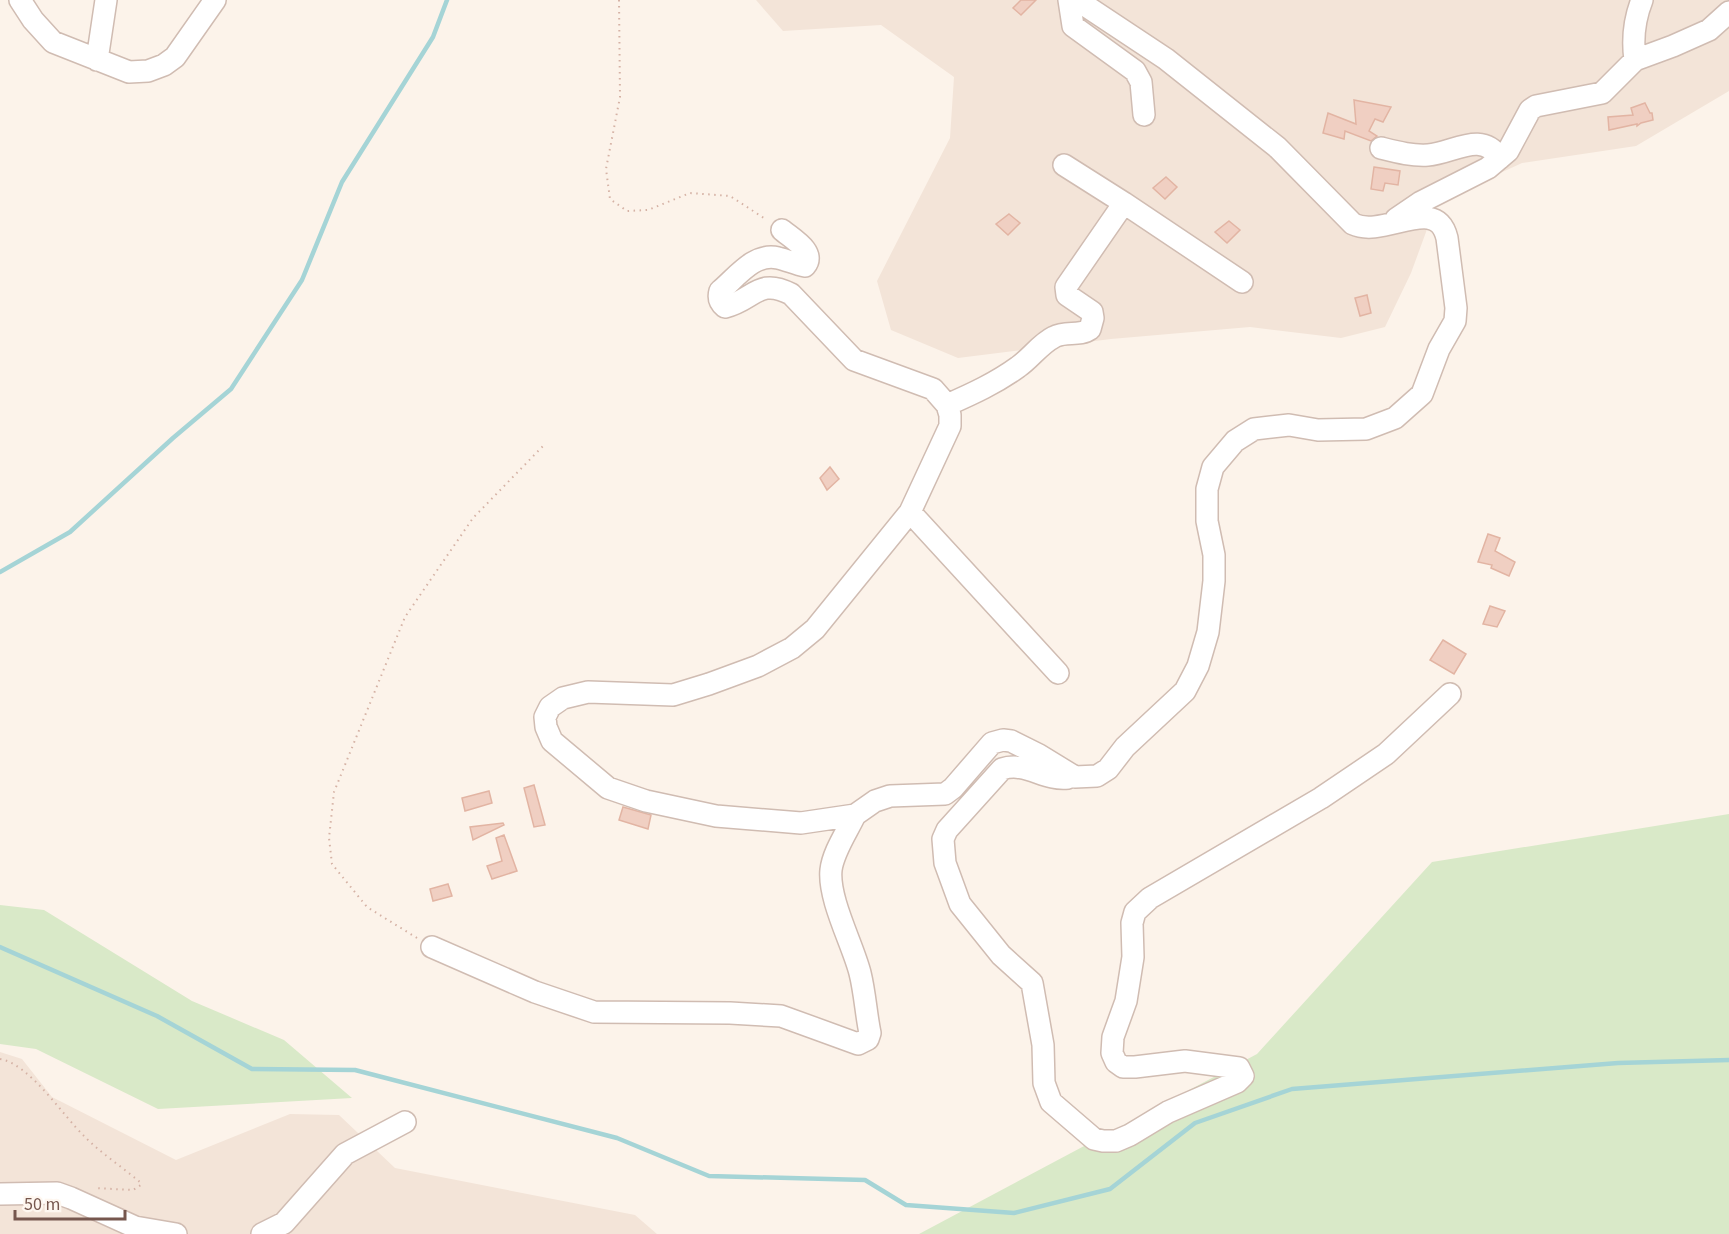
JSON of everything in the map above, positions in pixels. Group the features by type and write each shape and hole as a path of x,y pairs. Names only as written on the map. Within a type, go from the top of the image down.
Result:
{"street":[{"path":"20,0 33,20 53,42 129,72 148,71 164,65 175,57 215,0"},
{"path":"98,60 106,0"},
{"path":"1069,0 1073,26 1135,71 1141,82 1144,115"},
{"path":"1077,0 1167,59 1277,147 1353,224 1368,228 1416,219 1429,218 1439,221 1447,238 1455,321 1439,349 1422,394 1395,418 1366,429 1318,430 1289,425 1254,429 1235,441 1213,467 1207,489 1207,521 1214,555 1214,581 1208,632 1198,666 1185,691 1125,747 1108,769 1096,776 1056,779 1022,766 1002,769 947,830 943,839 945,863 960,903 1001,955 1032,984 1043,1045 1044,1083 1051,1102 1094,1139 1116,1140 1130,1135 1168,1112 1237,1082 1243,1076 1239,1068 1185,1061 1134,1067 1123,1067 1116,1062 1112,1053 1113,1037 1126,1001 1133,957 1132,922 1135,912 1150,898 1321,798 1386,754 1450,694"},
{"path":"1635,60 1634,29 1642,0"},
{"path":"1386,226 1421,202 1488,168 1508,151 1530,110 1536,106 1602,93 1635,60 1709,30 1729,12"},
{"path":"1382,148 1405,154 1428,155 1483,144 1490,146 1500,158"},
{"path":"1064,165 1242,282"},
{"path":"947,405 996,382 1021,366 1047,341 1056,336 1066,332 1083,333 1090,329 1092,312 1067,295 1066,287 1124,203"},
{"path":"782,230 807,251 809,262 805,266 766,256 757,259 720,291 718,297 721,303 725,307 734,305 758,290 778,288 791,294 854,360 933,389 947,405 950,426 910,512 815,630 792,648 758,666 673,695 588,692 563,698 549,707 545,717 546,728 552,741 608,788 646,801 716,816 801,823 855,815 875,801 890,796 945,794 953,788 992,743 1003,741 1011,741 1030,750 1075,777"},
{"path":"910,512 1058,674"},
{"path":"432,947 535,992 594,1012 730,1012 781,1016 858,1044 868,1039 870,1034 860,973 844,929 831,873 832,862 855,815"},
{"path":"262,1234 284,1223 345,1154 405,1122"},
{"path":"0,1194 57,1193 135,1227 176,1234"}],"path":[{"path":"619,0 620,97 606,169 610,199 627,211 648,210 690,193 730,195 782,230"},
{"path":"432,947 367,907 332,864 330,838 334,792 405,616 473,518 544,445"},
{"path":"0,1059 8,1060 34,1081 85,1137 141,1185 133,1190 87,1187"}],"shaded area":[{"path":"756,0 1729,0 1729,91 1636,146 1522,163 1437,202 1411,273 1385,327 1341,338 1250,327 1111,339 958,358 891,330 877,281 950,138 954,77 881,25 783,31"},
{"path":"0,1052 22,1059 52,1097 176,1160 290,1114 339,1115 395,1168 635,1215 657,1234 0,1234"}],"green space":[{"path":"1729,814 1729,1234 919,1234 1257,1054 1432,862"},
{"path":"0,905 44,910 192,1001 284,1040 352,1098 158,1109 36,1049 0,1044"}],"building":[{"path":"1021,0 1036,0 1021,15 1013,8"},
{"path":"1354,100 1391,107 1383,122 1375,119 1369,131 1377,136 1371,141 1345,131 1344,139 1323,133 1328,113 1356,124"},
{"path":"1645,103 1652,113 1653,120 1637,126 1637,124 1609,130 1608,117 1633,115 1631,108"},
{"path":"1374,167 1400,171 1398,185 1385,183 1383,191 1371,189"},
{"path":"1166,177 1177,187 1165,199 1153,188"},
{"path":"1009,214 1020,223 1008,235 996,224"},
{"path":"1229,221 1240,230 1227,243 1215,232"},
{"path":"1367,295 1371,313 1360,316 1355,298"},
{"path":"830,467 839,479 827,490 820,478"},
{"path":"1488,534 1500,538 1495,551 1515,562 1509,576 1491,568 1492,565 1478,562"},
{"path":"1490,606 1505,611 1497,627 1483,624"},
{"path":"1443,640 1466,654 1454,674 1430,660"},
{"path":"534,785 545,825 534,827 524,788"},
{"path":"489,791 492,803 465,811 462,798"},
{"path":"623,807 651,815 648,829 619,820"},
{"path":"503,823 504,825 473,840 470,827"},
{"path":"504,835 517,871 492,879 487,866 502,861 496,838"},
{"path":"448,884 452,896 433,901 430,889"}],"waterway":[{"path":"0,572 70,532 173,438 231,389 302,280 342,182 433,37 447,0"},
{"path":"0,947 157,1016 252,1069 355,1070 617,1138 709,1176 865,1180 906,1205 1014,1213 1110,1189 1195,1123 1292,1089 1618,1063 1729,1060"}]}
